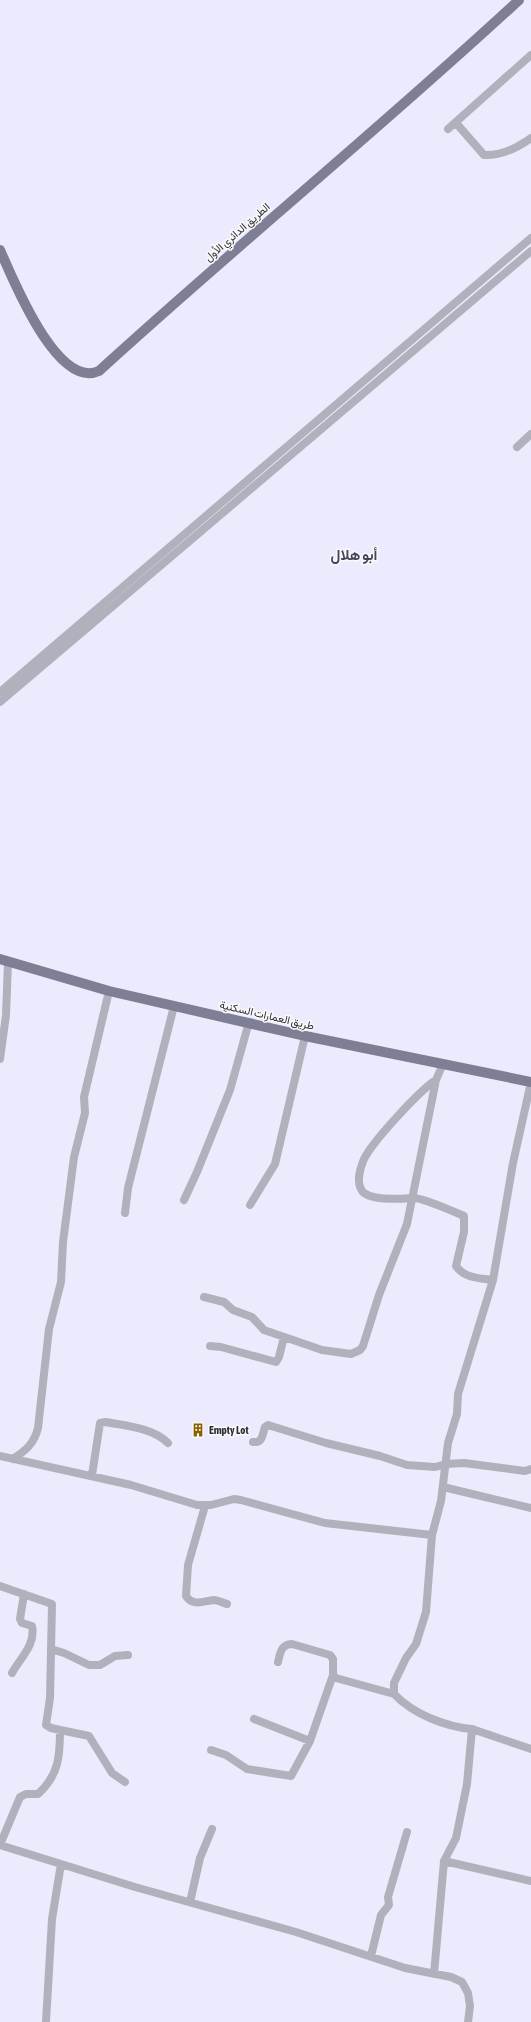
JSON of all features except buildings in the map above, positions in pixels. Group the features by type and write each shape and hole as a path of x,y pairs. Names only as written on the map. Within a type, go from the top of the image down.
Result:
{"main road":[{"name":"الطريق الدائري الأول","path":"0,250 23,303 38,328 54,350 76,372 87,374 99,371 165,311 450,64 519,0"},
{"name":"طريق العمارات السكنية","path":"4,960 109,991 305,1036 531,1082"}],"street":[{"path":"448,129 531,56"},
{"path":"456,123 484,155 494,156 506,152 531,138"},
{"path":"0,692 531,238"},
{"path":"0,702 531,251"},
{"path":"517,447 531,434"},
{"path":"0,1059 6,1015 4,960"},
{"path":"13,1459 25,1451 32,1443 38,1428 49,1329 61,1282 64,1227 74,1157 85,1113 84,1097 109,991"},
{"path":"124,1213 128,1188 174,1006"},
{"path":"184,1200 230,1090 249,1022"},
{"path":"250,1205 275,1164 305,1036"},
{"path":"204,1296 224,1302 235,1312 252,1317 264,1330 284,1337 322,1350 351,1354 360,1350 363,1346 379,1295 407,1224 436,1080 443,1064"},
{"path":"436,1080 417,1095 376,1142 364,1159 360,1172 360,1184 366,1194 394,1200 413,1197 464,1216 463,1237 456,1266 460,1273 493,1280"},
{"path":"394,1694 394,1683 406,1658 416,1644 426,1612 432,1535 443,1487 448,1443 457,1414 458,1394 493,1280 513,1163 531,1082"},
{"path":"210,1346 221,1347 276,1362 279,1357 284,1337"},
{"path":"92,1475 95,1447 100,1423 106,1422 153,1433 162,1436 168,1443"},
{"path":"252,1442 261,1439 265,1428 268,1425 326,1443 380,1456 407,1465 435,1467 446,1464 464,1463 525,1471 531,1469"},
{"path":"0,1456 92,1475 132,1485 197,1505 205,1506 234,1499 325,1523 432,1535"},
{"path":"443,1487 531,1508"},
{"path":"205,1506 188,1565 186,1596 190,1600 197,1603 214,1600 227,1604"},
{"path":"0,1586 52,1604 50,1698 45,1722 48,1727 89,1736 112,1773 125,1782"},
{"path":"12,1673 29,1648 33,1630 32,1626 22,1623 20,1619 24,1594"},
{"path":"211,1750 226,1755 247,1769 289,1777 294,1773 310,1741 333,1675 333,1659 330,1655 292,1644 286,1644 278,1662"},
{"path":"51,1649 64,1653 89,1665 100,1665 115,1656 128,1655"},
{"path":"333,1675 341,1680 394,1694 403,1703 455,1728 472,1729 531,1750"},
{"path":"254,1719 310,1741"},
{"path":"434,1974 444,1861 456,1838 467,1784 472,1729"},
{"path":"60,1730 60,1754 56,1770 38,1794 26,1794 20,1797 0,1845 296,1932 405,1968 451,1976 462,1982 468,1993 470,2006 468,2022"},
{"path":"190,1902 200,1858 212,1830"},
{"path":"371,1956 381,1915 389,1905 388,1897 407,1832"},
{"path":"444,1861 531,1881"},
{"path":"46,2022 52,1919 61,1864"}],"place":[{"name":"Empty Lot","path":"198,1430"}],"district":[{"name":"أبو هلال","path":"354,554"}]}
